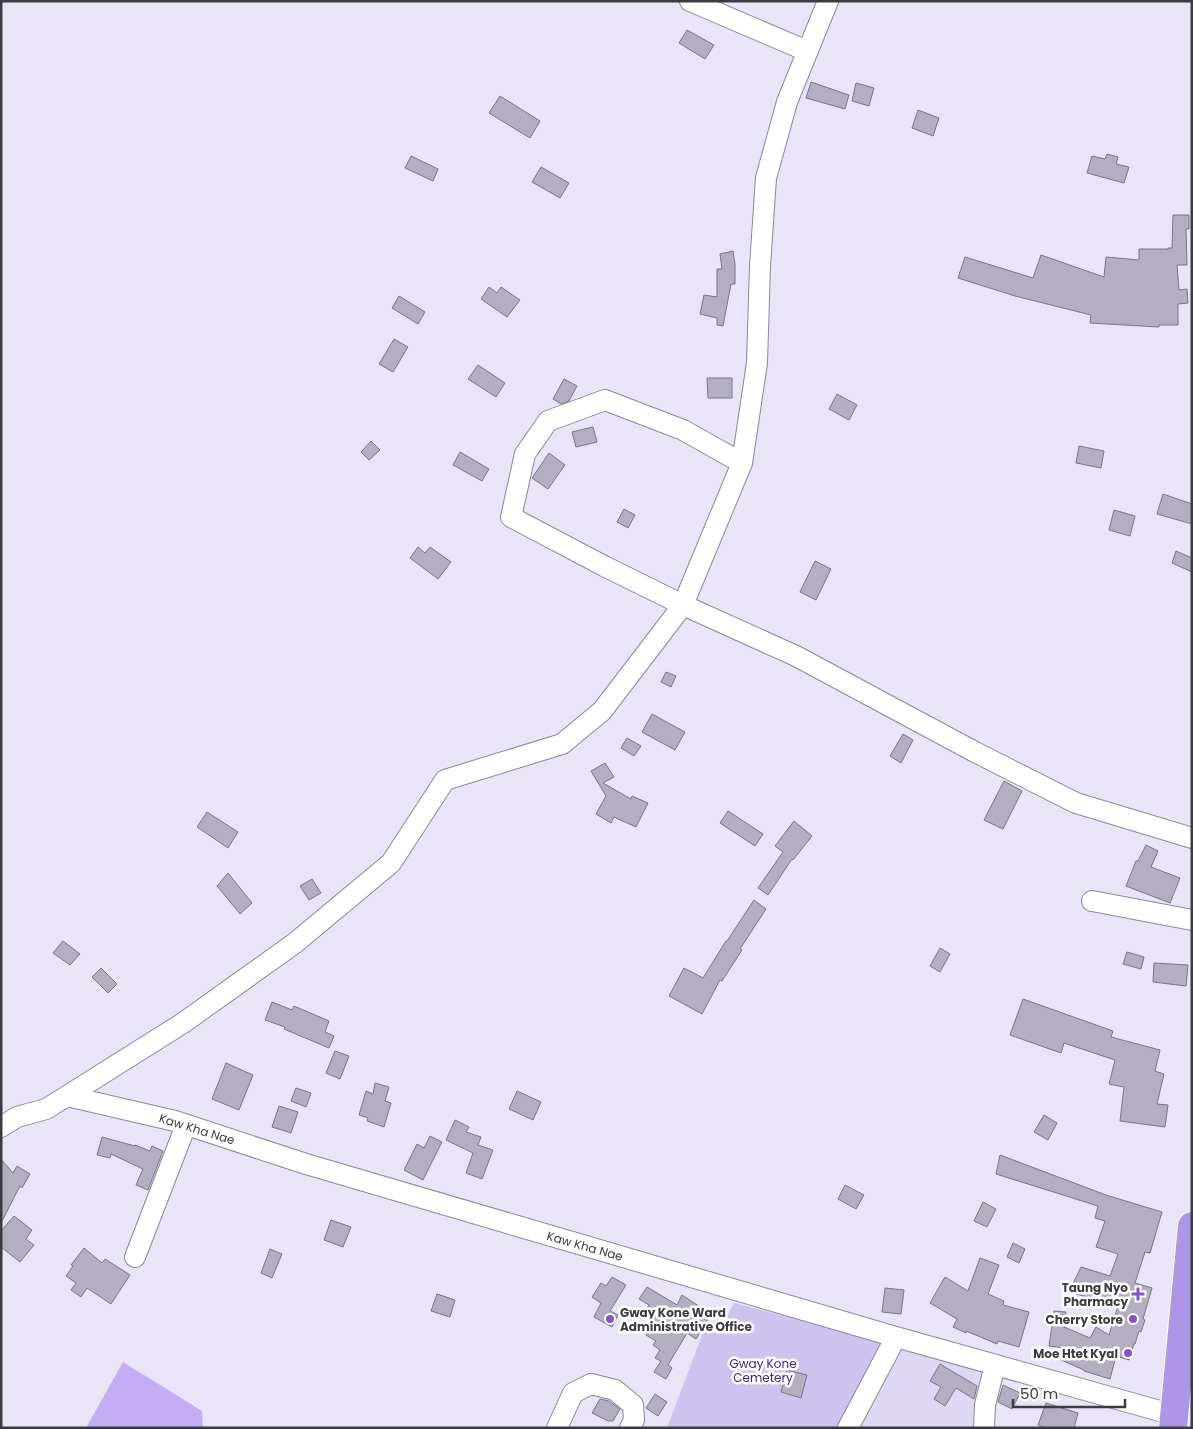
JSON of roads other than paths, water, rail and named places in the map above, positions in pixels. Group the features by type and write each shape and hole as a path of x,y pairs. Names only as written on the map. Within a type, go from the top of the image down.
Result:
{"highway":[{"path":"1174,1422 1186,1343 1192,1226"}],"street":[{"path":"690,1 807,52"},
{"path":"1,1127 18,1117 46,1109 183,1023 303,936 391,863 444,780 562,744 602,711 683,606 742,463 757,363 760,266 766,178 787,102 828,1"},
{"path":"742,463 683,430 606,400 548,421 525,454 511,517 683,606 796,656 975,752 1076,803 1192,838"},
{"path":"1092,901 1192,920"},
{"name":"Kaw Kha Nae","path":"67,1096 175,1121 306,1164 896,1338 995,1365 1174,1422"},
{"path":"135,1257 186,1125"},
{"path":"848,1428 896,1338"},
{"path":"984,1428 985,1405 995,1365"},
{"path":"557,1428 573,1393 591,1384 615,1390 633,1405 634,1420 630,1428"}],"place":[{"name":"Taung Nyo Pharmacy","path":"1138,1294"},
{"name":"Gway Kone Ward Administrative Office","path":"610,1319"},
{"name":"Cherry Store","path":"1133,1319"},
{"name":"Moe Htet Kyal","path":"1128,1353"}],"park label":[{"name":"Gway Kone Cemetery","path":"763,1370"}]}
